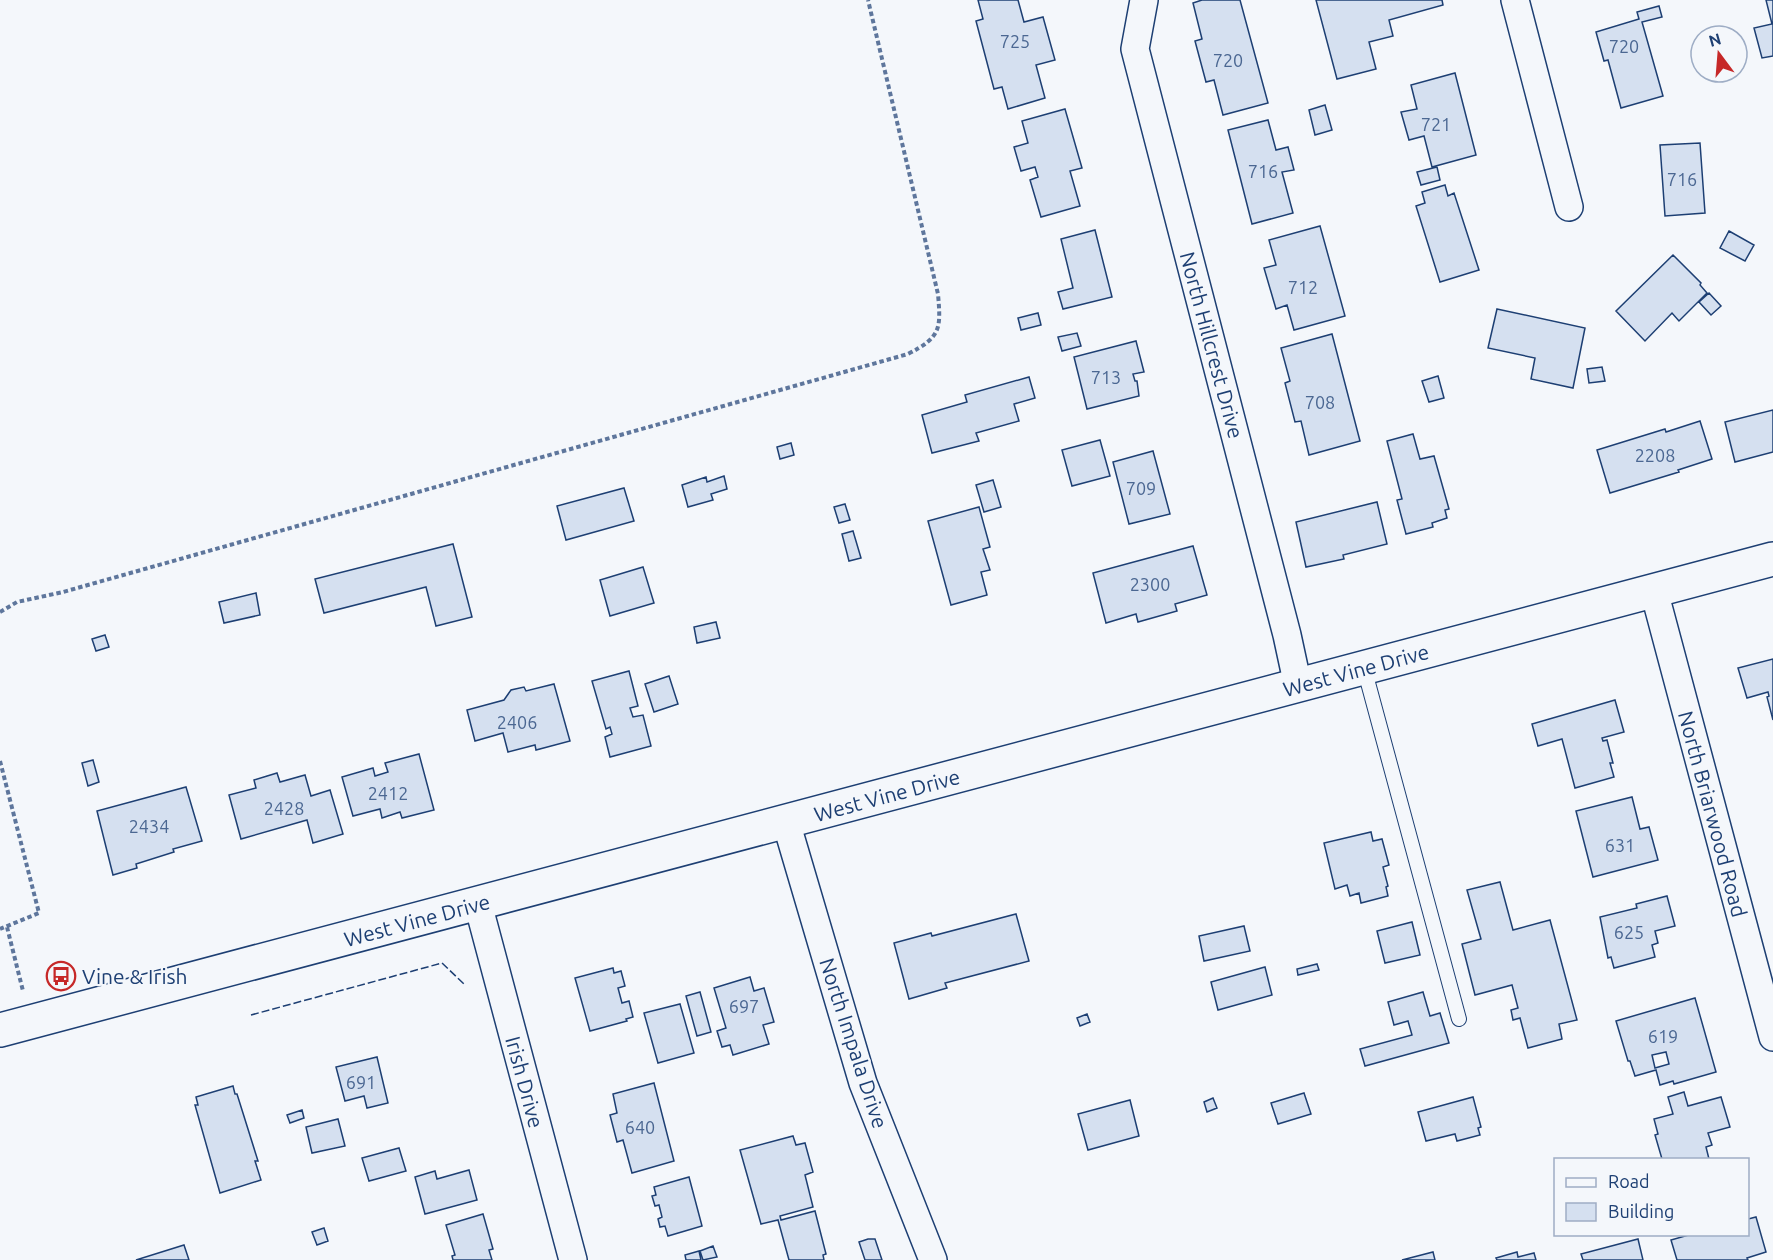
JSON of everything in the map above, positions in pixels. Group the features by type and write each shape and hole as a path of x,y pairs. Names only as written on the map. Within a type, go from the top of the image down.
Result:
{"street":[{"path":"1515,0 1569,207"},
{"name":"North Hillcrest Drive","path":"1143,1 1135,49 1287,635 1298,686"},
{"name":"West Vine Drive","path":"15,1026 1773,559"},
{"name":"North Briarwood Road","path":"1654,591 1773,1037"},
{"name":"North Impala Drive","path":"786,822 863,1083 933,1260"},
{"name":"Irish Drive","path":"477,904 573,1260"}],"lane":[{"path":"1364,668 1459,1019"}],"path":[{"path":"0,612 17,603 75,589 908,354 927,344 941,323 938,294 868,0"},
{"path":"0,761 39,913 0,929"},
{"path":"7,927 15,1026"}],"building":[{"path":"978,0 1018,0 1024,22 1043,17 1055,60 1036,65 1045,98 1008,109 1002,87 994,89 976,21 983,19"},
{"path":"1202,0 1240,0 1268,103 1223,115 1214,80 1206,82 1195,41 1202,39 1193,3"},
{"path":"1316,0 1442,0 1443,5 1389,20 1393,36 1369,42 1376,69 1337,79"},
{"path":"1766,0 1773,0 1773,56 1762,58 1754,28 1772,24"},
{"path":"1659,6 1662,17 1642,22 1663,96 1621,108 1608,60 1604,61 1596,32 1639,19 1637,12"},
{"path":"1455,73 1476,155 1432,167 1424,136 1409,140 1401,112 1417,109 1411,85"},
{"path":"1325,105 1332,130 1315,135 1309,110"},
{"path":"1065,109 1082,168 1070,171 1080,206 1041,217 1030,180 1038,177 1035,167 1021,171 1014,147 1028,143 1022,121"},
{"path":"1268,120 1276,150 1288,147 1294,170 1282,172 1293,213 1252,224 1228,130"},
{"path":"1700,143 1705,213 1665,216 1660,145"},
{"path":"1437,167 1440,180 1421,185 1417,172"},
{"path":"1445,185 1448,196 1454,193 1479,270 1440,282 1416,206 1425,203 1422,192"},
{"path":"1320,226 1345,316 1294,330 1287,305 1276,309 1264,268 1276,265 1269,240"},
{"path":"1095,230 1112,297 1063,309 1058,292 1073,288 1061,239"},
{"path":"1729,231 1754,245 1745,261 1720,248"},
{"path":"1673,255 1701,283 1700,285 1707,293 1679,321 1672,313 1645,341 1616,311"},
{"path":"1709,293 1721,306 1711,315 1699,302"},
{"path":"1497,309 1585,328 1573,388 1531,379 1535,358 1488,348"},
{"path":"1038,313 1041,325 1021,330 1018,318"},
{"path":"1077,333 1081,346 1062,351 1058,337"},
{"path":"1332,334 1360,441 1309,455 1301,421 1295,422 1285,383 1290,381 1281,348"},
{"path":"1136,341 1144,372 1133,374 1137,381 1139,396 1087,409 1074,357"},
{"path":"1602,367 1605,381 1589,383 1587,369"},
{"path":"1438,376 1444,398 1429,402 1422,381"},
{"path":"1029,377 1035,398 1014,404 1019,421 976,433 979,441 932,453 922,415 967,402 965,395"},
{"path":"1773,410 1773,452 1735,462 1725,422"},
{"path":"1700,421 1712,459 1678,470 1679,472 1610,493 1597,450"},
{"path":"1413,434 1420,459 1434,456 1449,509 1445,510 1447,518 1432,523 1433,527 1406,534 1397,500 1402,499 1387,441"},
{"path":"1100,440 1110,476 1072,486 1062,450"},
{"path":"791,443 794,455 780,459 777,447"},
{"path":"1153,451 1170,514 1129,524 1113,462"},
{"path":"724,476 727,489 711,494 713,500 688,507 682,485 706,477 707,482"},
{"path":"993,480 1001,507 984,512 976,485"},
{"path":"624,488 634,521 566,540 557,506"},
{"path":"1377,502 1387,544 1343,555 1344,559 1306,567 1296,522"},
{"path":"845,504 850,520 839,523 834,507"},
{"path":"979,507 990,547 983,549 990,570 981,572 987,595 951,605 928,521"},
{"path":"853,531 861,558 849,561 842,534"},
{"path":"453,544 472,617 436,626 426,587 324,613 315,579"},
{"path":"1193,546 1207,595 1175,604 1177,611 1138,622 1136,614 1106,623 1093,573"},
{"path":"643,567 654,603 610,616 600,580"},
{"path":"256,593 260,615 224,623 219,602"},
{"path":"716,622 720,638 697,643 694,627"},
{"path":"105,635 109,647 96,651 92,639"},
{"path":"1773,659 1773,720 1767,697 1768,692 1747,698 1738,668"},
{"path":"629,671 638,706 630,708 633,717 643,715 651,746 610,757 605,737 612,734 610,727 606,729 592,681"},
{"path":"669,676 678,704 654,712 645,684"},
{"path":"554,684 570,741 536,750 535,745 508,752 503,733 475,741 467,710 504,700 511,690 524,687 526,691"},
{"path":"1615,700 1624,732 1602,738 1603,741 1607,740 1614,777 1575,788 1562,739 1538,746 1532,724"},
{"path":"419,754 434,810 402,818 400,812 382,818 380,809 353,816 342,777 373,768 375,776 388,772 385,763"},
{"path":"93,760 99,782 88,786 82,763"},
{"path":"277,773 280,782 305,775 311,796 330,790 343,834 313,843 307,820 241,839 229,795 256,788 254,780"},
{"path":"186,787 202,841 173,849 174,852 136,864 137,868 113,875 97,811"},
{"path":"1632,797 1640,829 1649,827 1658,860 1593,877 1576,811"},
{"path":"1371,832 1373,841 1382,839 1389,865 1383,867 1388,896 1361,903 1359,893 1350,896 1347,885 1335,889 1324,843"},
{"path":"1500,882 1513,930 1550,920 1577,1020 1559,1024 1562,1039 1528,1048 1520,1018 1513,1020 1511,1010 1518,1008 1512,985 1475,995 1462,944 1481,939 1467,890"},
{"path":"1667,896 1675,926 1655,931 1658,943 1652,945 1655,957 1614,968 1611,957 1608,958 1600,917 1637,908 1636,904"},
{"path":"1016,914 1029,961 945,983 947,988 909,999 894,943 931,933 932,936"},
{"path":"1412,922 1420,955 1385,963 1377,931"},
{"path":"1244,926 1250,951 1204,961 1199,936"},
{"path":"1317,964 1319,970 1298,975 1297,969"},
{"path":"1265,967 1272,995 1218,1010 1211,982"},
{"path":"613,968 614,973 621,971 625,986 618,988 622,1003 629,1001 633,1017 626,1019 627,1021 590,1031 575,978"},
{"path":"750,977 754,991 764,988 774,1022 763,1025 769,1044 733,1055 730,1045 722,1047 717,1031 726,1028 714,988"},
{"path":"700,992 711,1032 697,1036 686,996"},
{"path":"1423,992 1430,1016 1440,1013 1449,1043 1365,1066 1360,1049 1412,1035 1408,1021 1394,1025 1388,1002"},
{"path":"1695,998 1716,1072 1674,1084 1673,1081 1660,1085 1656,1070 1635,1076 1616,1021","holes":["1666,1052 1669,1064 1655,1068 1652,1055"]},
{"path":"680,1004 694,1053 658,1063 644,1013"},
{"path":"1087,1014 1090,1022 1080,1026 1077,1018"},
{"path":"377,1057 388,1103 367,1108 364,1096 345,1101 336,1067"},
{"path":"654,1083 674,1161 632,1173 623,1140 617,1142 610,1115 617,1113 613,1094"},
{"path":"233,1086 258,1161 255,1161 261,1180 220,1193 195,1105 198,1105 196,1097"},
{"path":"1684,1092 1688,1106 1721,1097 1730,1127 1708,1133 1712,1145 1706,1147 1709,1158 1662,1158 1655,1135 1658,1134 1654,1119 1673,1114 1668,1097"},
{"path":"1304,1093 1311,1114 1278,1124 1271,1103"},
{"path":"1473,1097 1481,1127 1478,1128 1480,1135 1457,1141 1455,1134 1426,1141 1418,1112"},
{"path":"1213,1098 1217,1108 1207,1112 1204,1102"},
{"path":"1130,1100 1139,1136 1088,1150 1078,1114"},
{"path":"302,1110 304,1118 290,1123 287,1115"},
{"path":"338,1119 345,1146 312,1153 306,1127"},
{"path":"793,1136 796,1145 805,1143 813,1172 805,1175 813,1207 780,1216 781,1220 815,1211 826,1254 823,1255 824,1260 789,1260 778,1220 761,1224 740,1150"},
{"path":"399,1148 406,1171 369,1181 362,1158"},
{"path":"469,1170 477,1200 425,1214 415,1177 435,1171 437,1179"},
{"path":"689,1177 702,1226 668,1236 665,1226 660,1227 658,1219 662,1217 659,1205 655,1206 652,1196 656,1195 654,1187"},
{"path":"483,1214 493,1249 489,1250 492,1260 453,1260 452,1256 455,1255 446,1225"},
{"path":"1756,1217 1766,1252 1747,1258 1748,1260 1677,1260 1671,1240 1685,1236 1749,1236 1749,1219"},
{"path":"324,1228 328,1241 317,1245 312,1232"},
{"path":"875,1239 882,1260 865,1260 859,1242"},
{"path":"1638,1239 1643,1260 1583,1260 1581,1254"},
{"path":"184,1245 189,1260 136,1260"},
{"path":"713,1246 717,1257 703,1260 700,1251"},
{"path":"699,1251 701,1260 686,1260 685,1255"},
{"path":"1433,1252 1435,1260 1402,1260"},
{"path":"1517,1252 1518,1257 1534,1253 1536,1260 1497,1260 1496,1258"}],"fence":[{"path":"251,1015 442,963 465,985"}],"place":[{"name":"Vine & Irish","path":"61,976"}]}
